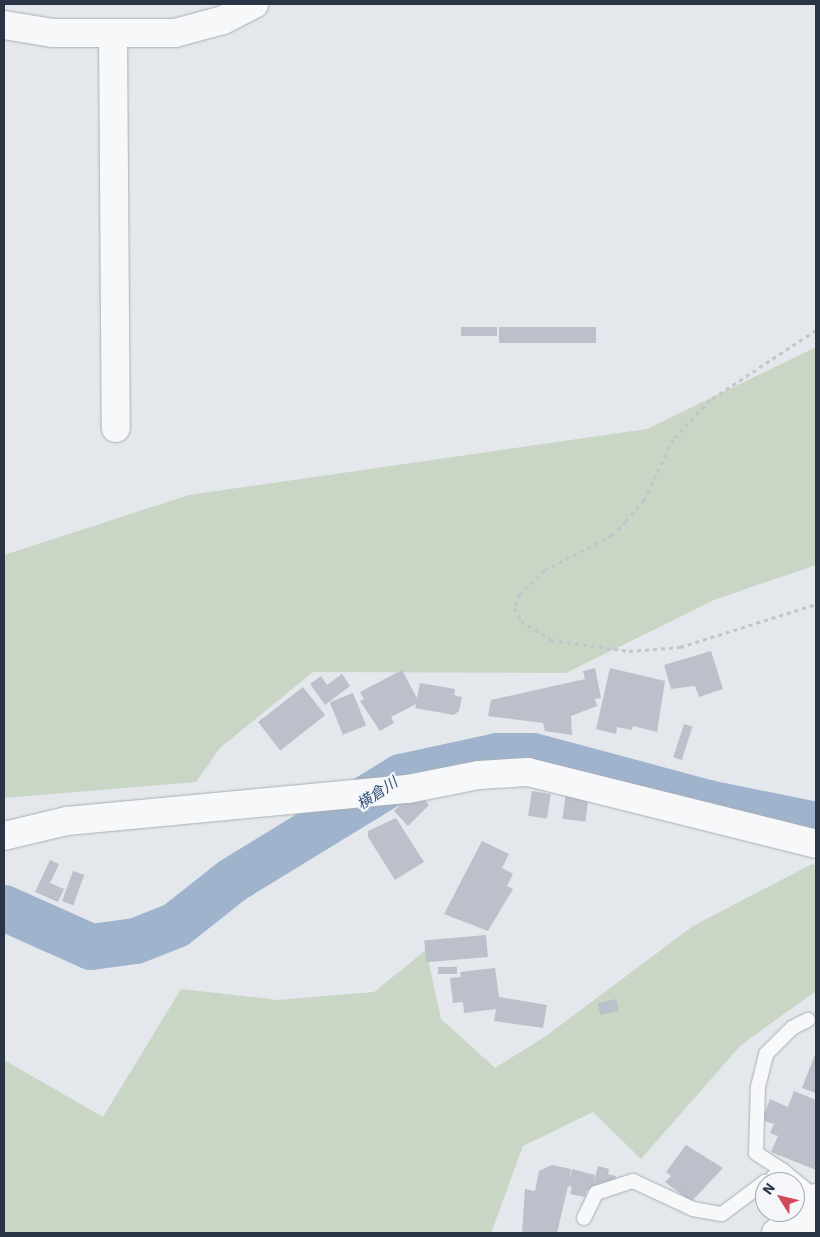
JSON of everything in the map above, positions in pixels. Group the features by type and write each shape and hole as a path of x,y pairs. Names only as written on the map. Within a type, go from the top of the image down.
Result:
{"street":[{"path":"4,25 54,33 175,33 223,20 254,4"},
{"path":"113,34 116,428"},
{"path":"4,836 67,821 343,796 408,789 479,774 528,772 816,844"},
{"path":"776,1233 815,1197"},
{"path":"809,1233 816,1225"}],"lane":[{"path":"808,1020 792,1028 766,1054 758,1087 756,1153 782,1170 815,1197"},
{"path":"584,1218 596,1193 633,1181 692,1209 722,1214 755,1189"}],"path":[{"path":"816,330 710,400 673,439 644,500 626,521 612,535 545,570 520,594 514,608 521,621 551,640 629,652 680,647 816,604"}],"green space":[{"path":"816,347 816,565 714,600 566,673 313,672 220,748 196,782 4,798 4,555 189,495 647,429"},
{"path":"812,864 816,866 816,991 741,1045 641,1159 593,1112 523,1146 491,1233 4,1233 4,1060 103,1117 181,989 277,1000 374,992 426,950 441,1019 495,1068 546,1036 693,926"}],"building":[{"path":"461,327 497,327 497,336 461,336"},
{"path":"499,327 596,327 596,343 499,343"},
{"path":"711,651 723,689 699,697 695,686 671,689 664,665"},
{"path":"595,668 601,698 595,699 597,706 571,716 572,735 545,731 543,723 488,716 491,700 585,679 583,671"},
{"path":"610,668 665,681 657,732 633,726 632,730 617,727 616,734 596,729"},
{"path":"402,670 417,698 420,683 455,689 454,695 462,697 459,711 454,715 415,708 416,704 391,717 394,723 380,731 360,701 364,699 360,692"},
{"path":"342,674 350,686 325,705 310,684 321,676 327,685"},
{"path":"303,687 325,715 280,750 258,722"},
{"path":"353,693 366,725 343,735 330,702"},
{"path":"684,724 693,727 682,760 673,757"},
{"path":"425,780 424,799 429,805 408,826 394,811"},
{"path":"567,783 590,786 585,822 563,819"},
{"path":"532,791 551,794 547,819 528,816"},
{"path":"396,818 424,862 395,880 368,837 368,831"},
{"path":"482,841 509,854 502,868 513,874 507,886 513,889 488,931 444,914"},
{"path":"50,860 59,864 50,883 64,889 58,902 35,892"},
{"path":"73,871 84,875 73,905 62,901"},
{"path":"486,935 488,957 426,962 424,940"},
{"path":"438,967 457,967 457,974 438,974"},
{"path":"495,968 499,997 547,1005 543,1028 494,1021 496,1009 464,1013 463,1002 453,1003 450,978 461,977 460,972"},
{"path":"616,999 619,1011 600,1015 598,1004"},
{"path":"816,1052 816,1093 802,1088"},
{"path":"794,1091 816,1100 816,1170 771,1152 778,1136 770,1133 774,1124 762,1120 770,1099 788,1107"},
{"path":"686,1145 723,1168 691,1202 665,1182 671,1176 666,1172"},
{"path":"552,1165 571,1169 569,1181 572,1169 595,1175 594,1182 598,1166 609,1169 608,1174 616,1176 612,1191 587,1190 585,1197 570,1194 572,1187 568,1186 557,1233 522,1233 525,1189 535,1191 539,1171"}],"waterway":[{"name":"横倉川","path":"4,908 91,947 136,941 176,925 233,880 401,777 497,756 533,756 708,803 816,825"}]}
